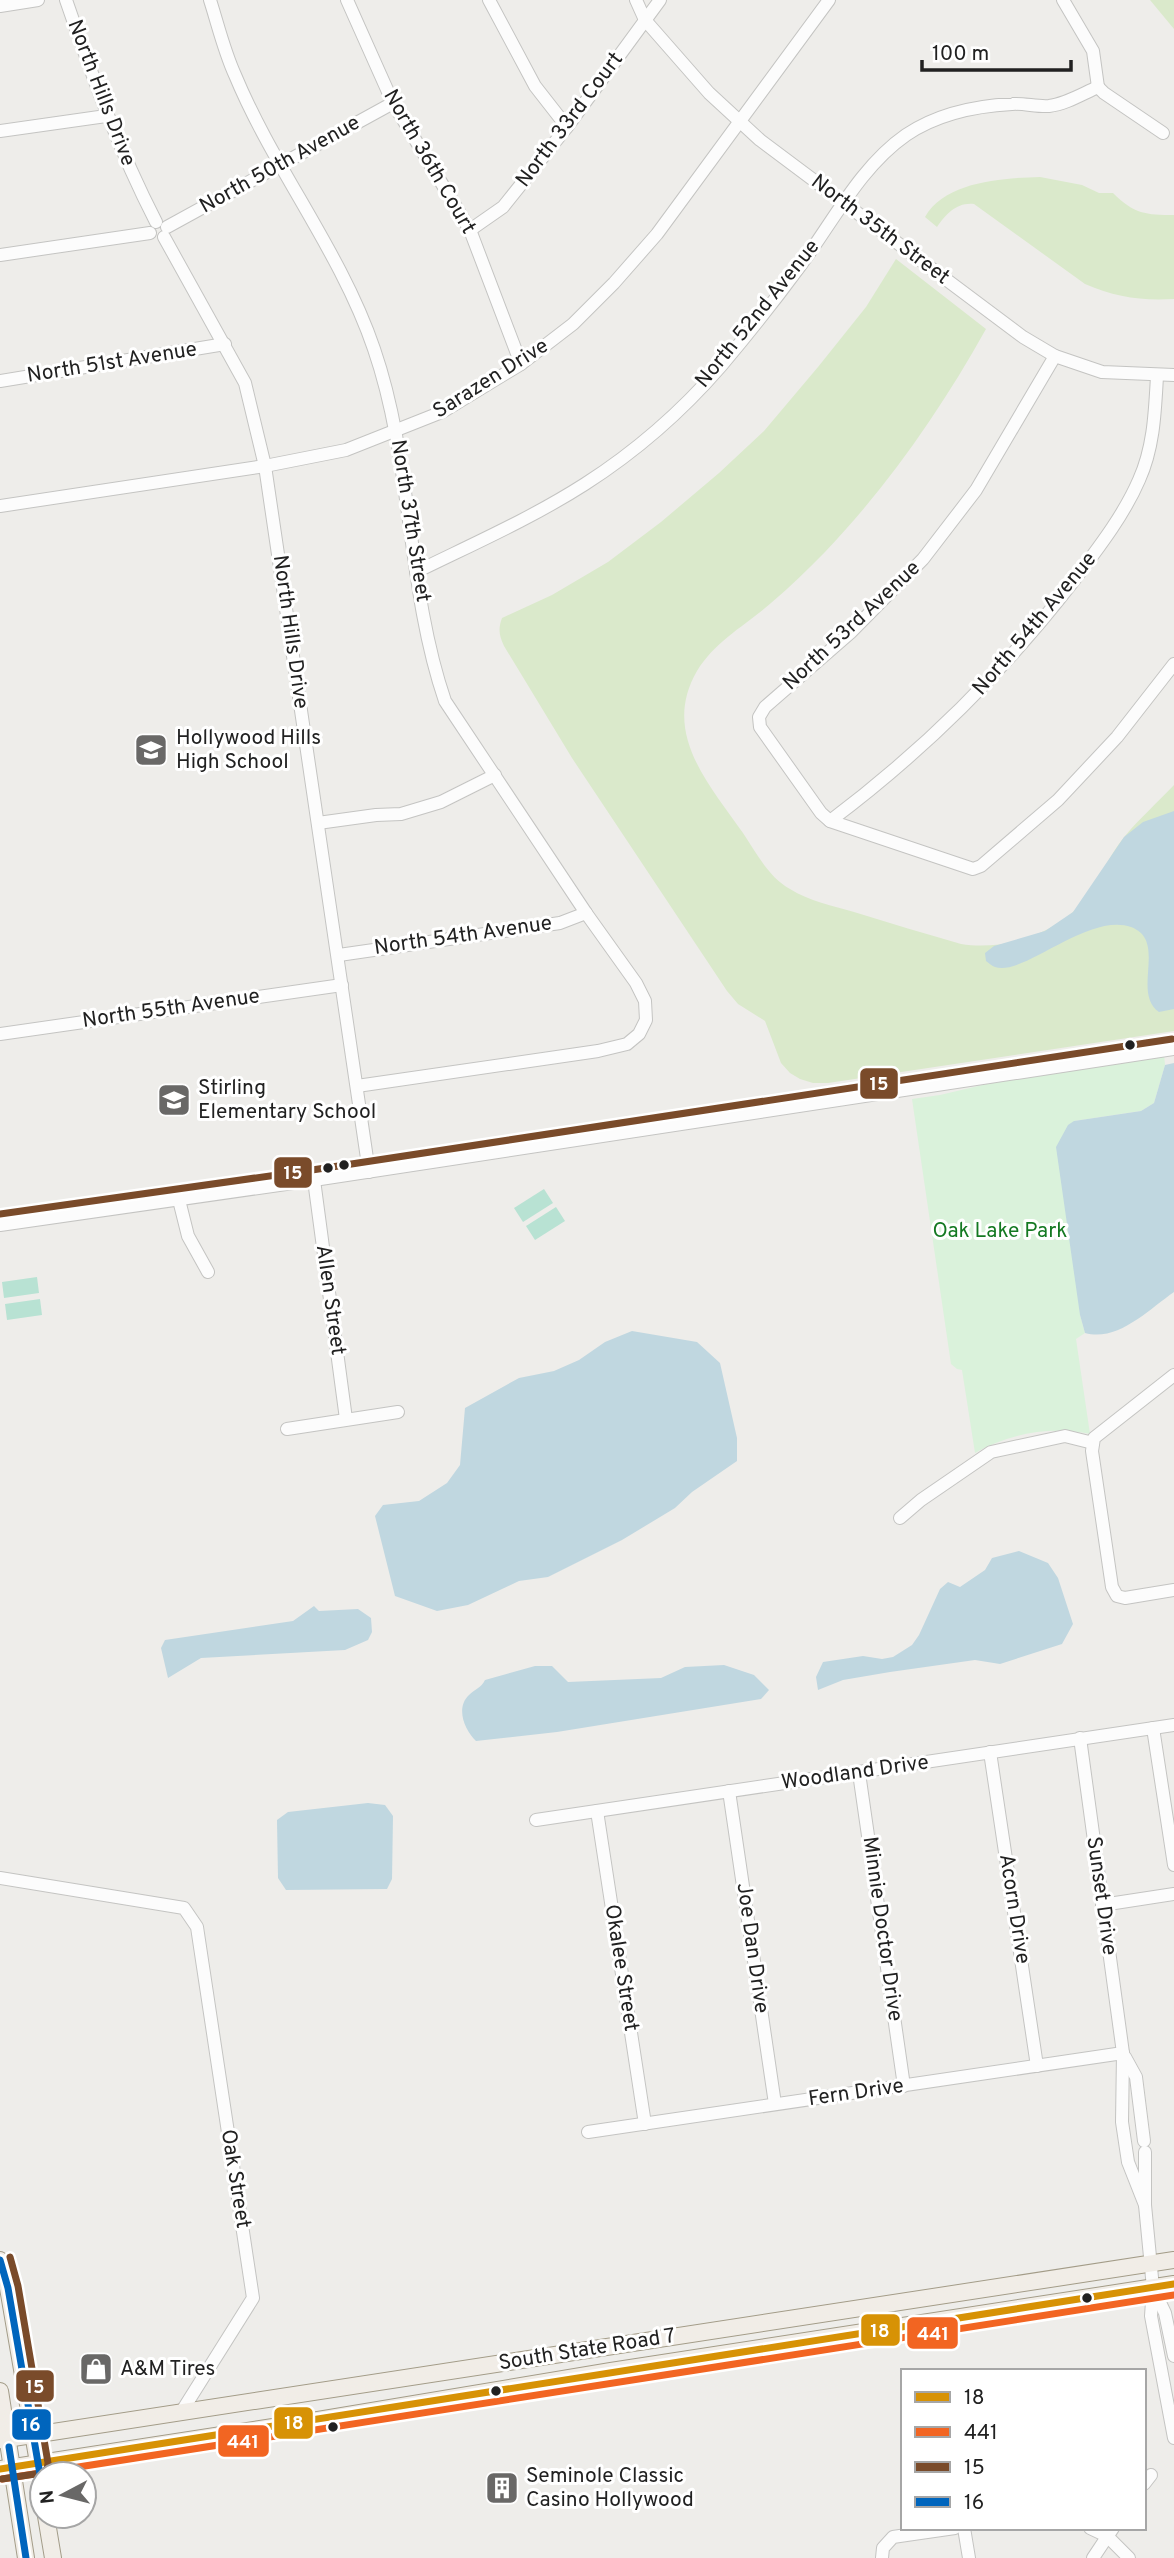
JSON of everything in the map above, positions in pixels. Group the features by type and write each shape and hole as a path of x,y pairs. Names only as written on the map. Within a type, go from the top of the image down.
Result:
{"main road":[{"path":"0,2260 8,2288 38,2460"},
{"name":"South State Road 7","path":"4,2439 1174,2260"},
{"name":"South State Road 7","path":"58,2460 1174,2284"},
{"path":"833,2336 852,2322 856,2308"},
{"path":"611,2371 608,2362 626,2343"},
{"path":"370,2412 379,2392 396,2379"},
{"path":"0,2391 6,2468 26,2558"},
{"name":"South State Road 7","path":"6,2468 28,2465"},
{"path":"48,2530 53,2558"}],"street":[{"path":"0,6 38,0"},
{"name":"North Hills Drive","path":"66,0 106,116 132,175 159,230 245,383 265,466 369,1172"},
{"name":"North 37th Street","path":"209,0 234,75 347,285 374,349 396,432 432,663 445,701 586,913 636,983 645,1001 646,1020 639,1034 627,1044 598,1051 357,1086"},
{"name":"North 36th Court","path":"347,0 393,103 470,230 521,364"},
{"path":"489,0 535,86 567,127"},
{"name":"North 35th Street","path":"636,0 645,20 709,93 760,140 1023,337 1055,356 1102,372 1174,375"},
{"name":"North 33rd Court","path":"470,230 503,207 567,127 660,0"},
{"name":"Sarazen Drive","path":"0,506 265,466 346,450 442,412 521,364 573,324 657,234 829,0"},
{"path":"1063,0 1093,51 1098,87 1163,133"},
{"name":"North 52nd Avenue","path":"416,572 519,521 586,483 659,428 720,367 800,266 844,202 875,163 904,137 929,121 976,108 1012,104 1048,106 1068,101 1098,87"},
{"name":"North 50th Avenue","path":"0,255 159,230 393,103"},
{"path":"0,131 106,116"},
{"name":"North 51st Avenue","path":"0,381 225,344"},
{"name":"North 53rd Avenue","path":"830,821 821,813 760,727 759,717 765,707 850,633 923,559 975,490 1055,356"},
{"name":"North 54th Avenue","path":"830,821 875,788 980,692 1052,608 1102,543 1139,480 1153,432 1157,376"},
{"path":"830,821 973,869 981,866 1058,800 1117,737 1174,664"},
{"path":"318,823 401,814 442,802 495,775"},
{"name":"North 54th Avenue","path":"339,954 560,923 586,913"},
{"name":"North 55th Avenue","path":"0,1034 342,985"},
{"path":"0,1225 369,1172 1174,1049"},
{"name":"Allen Street","path":"314,1180 346,1419"},
{"path":"179,1200 188,1236 208,1272"},
{"path":"1174,1374 1094,1441 1092,1451 1112,1587 1117,1596 1125,1598 1174,1590"},
{"path":"287,1429 398,1412"},
{"path":"900,1517 991,1452 1065,1436 1094,1441"},
{"name":"Woodland Drive","path":"536,1820 1174,1725"},
{"path":"1153,1728 1172,1833 1174,1865"},
{"name":"Sunset Drive","path":"1080,1738 1123,2053 1124,2132 1128,2162 1145,2205"},
{"name":"Acorn Drive","path":"990,1752 1037,2066"},
{"name":"Minnie Doctor Drive","path":"859,1773 904,2086"},
{"name":"Joe Dan Drive","path":"729,1791 775,2104"},
{"name":"Okalee Street","path":"597,1811 645,2124"},
{"name":"Oak Street","path":"0,1878 184,1908 197,1927 253,2298 182,2412"},
{"path":"1102,1905 1174,1894"},
{"name":"Sunset Drive","path":"1123,2053 1136,2077 1144,2141 1145,2205 1153,2288"},
{"name":"Fern Drive","path":"588,2132 1123,2053"},
{"path":"1124,2132 1144,2141"},
{"path":"1153,2288 1165,2313 1174,2356"},
{"path":"1153,2288 1151,2316 1174,2438"},
{"path":"882,2553 892,2537 941,2530"},
{"path":"964,2530 969,2558"},
{"path":"1093,2558 1110,2532 1129,2558"}],"green space":[{"path":"1150,0 1174,0 1174,29"},
{"path":"1040,177 1082,185 1099,193 1113,193 1141,212 1174,215 1174,299 1128,297 1085,284 974,204 962,205 953,210 937,227 925,217 934,205 961,189 993,181"},
{"path":"896,259 986,329 913,445 848,527 771,603 704,660 687,694 684,716 694,757 716,796 763,864 782,884 821,903 961,944 976,945 1005,943 1035,935 1049,929 1073,912 1088,895 1125,836 1174,785 1174,1031 828,1083 813,1083 790,1073 781,1063 765,1021 738,1004 727,991 572,758 504,646 500,629 502,618 552,595 608,562 661,522 764,431 866,307"},
{"name":"Oak Lake Park","path":"1164,1054 1165,1065 1154,1103 1141,1111 1074,1121 1080,1315 1085,1333 1076,1339 1090,1434 1061,1431 1031,1433 1002,1440 975,1453 962,1370 951,1364 912,1099 1008,1079"},
{"path":"544,1189 553,1203 523,1222 514,1208"},
{"path":"556,1207 565,1221 535,1240 526,1226"},
{"path":"37,1277 39,1293 4,1298 2,1282"},
{"path":"40,1299 42,1315 7,1320 5,1304"}],"water":[{"path":"1174,811 1174,1009 1159,1012 1151,1003 1148,992 1147,943 1142,934 1131,927 1114,925 1096,928 1007,968 995,967 986,961 985,953 994,946 1045,931 1073,912 1124,837 1143,822"},
{"path":"1174,1063 1174,1292 1121,1329 1097,1335 1085,1333 1080,1315 1056,1147 1068,1125 1074,1121 1141,1111 1154,1103 1165,1065"},
{"path":"632,1331 697,1342 720,1363 737,1438 737,1461 692,1492 675,1508 622,1540 548,1577 519,1581 468,1605 437,1611 395,1596 375,1516 383,1505 419,1501 447,1483 460,1465 465,1408 519,1378 554,1371 579,1360 605,1342"},
{"path":"1019,1551 1048,1563 1058,1578 1073,1624 1062,1644 1000,1664 975,1660 890,1672 843,1680 818,1690 816,1677 823,1662 863,1656 882,1659 893,1657 912,1645 940,1589 948,1582 960,1587 985,1570 992,1558"},
{"path":"314,1606 319,1611 358,1609 371,1618 372,1632 368,1640 345,1650 201,1658 168,1678 161,1648 165,1640 293,1621"},
{"path":"724,1665 754,1675 769,1690 761,1699 557,1732 476,1741 463,1719 465,1700 485,1680 535,1666 552,1666 568,1682 661,1678 685,1667"},
{"path":"368,1803 385,1805 393,1816 392,1879 387,1889 286,1890 278,1878 277,1820 288,1812"}],"transit line":[{"name":"15","path":"0,1214 312,1170 1172,1039"},
{"name":"15","path":"2,2479 42,2473 47,2469 48,2463 18,2286 10,2257"},
{"name":"16","path":"0,2260 8,2288 38,2460"},
{"name":"18","path":"0,2469 1174,2284"},
{"name":"441","path":"2,2479 1174,2295"},
{"name":"16","path":"9,2447 26,2558"}],"place":[{"name":"Hollywood Hills High School","path":"151,750"},
{"name":"Stirling Elementary School","path":"174,1100"},
{"name":"A&M Tires","path":"96,2369"},
{"name":"Seminole Classic Casino Hollywood","path":"502,2488"}]}
